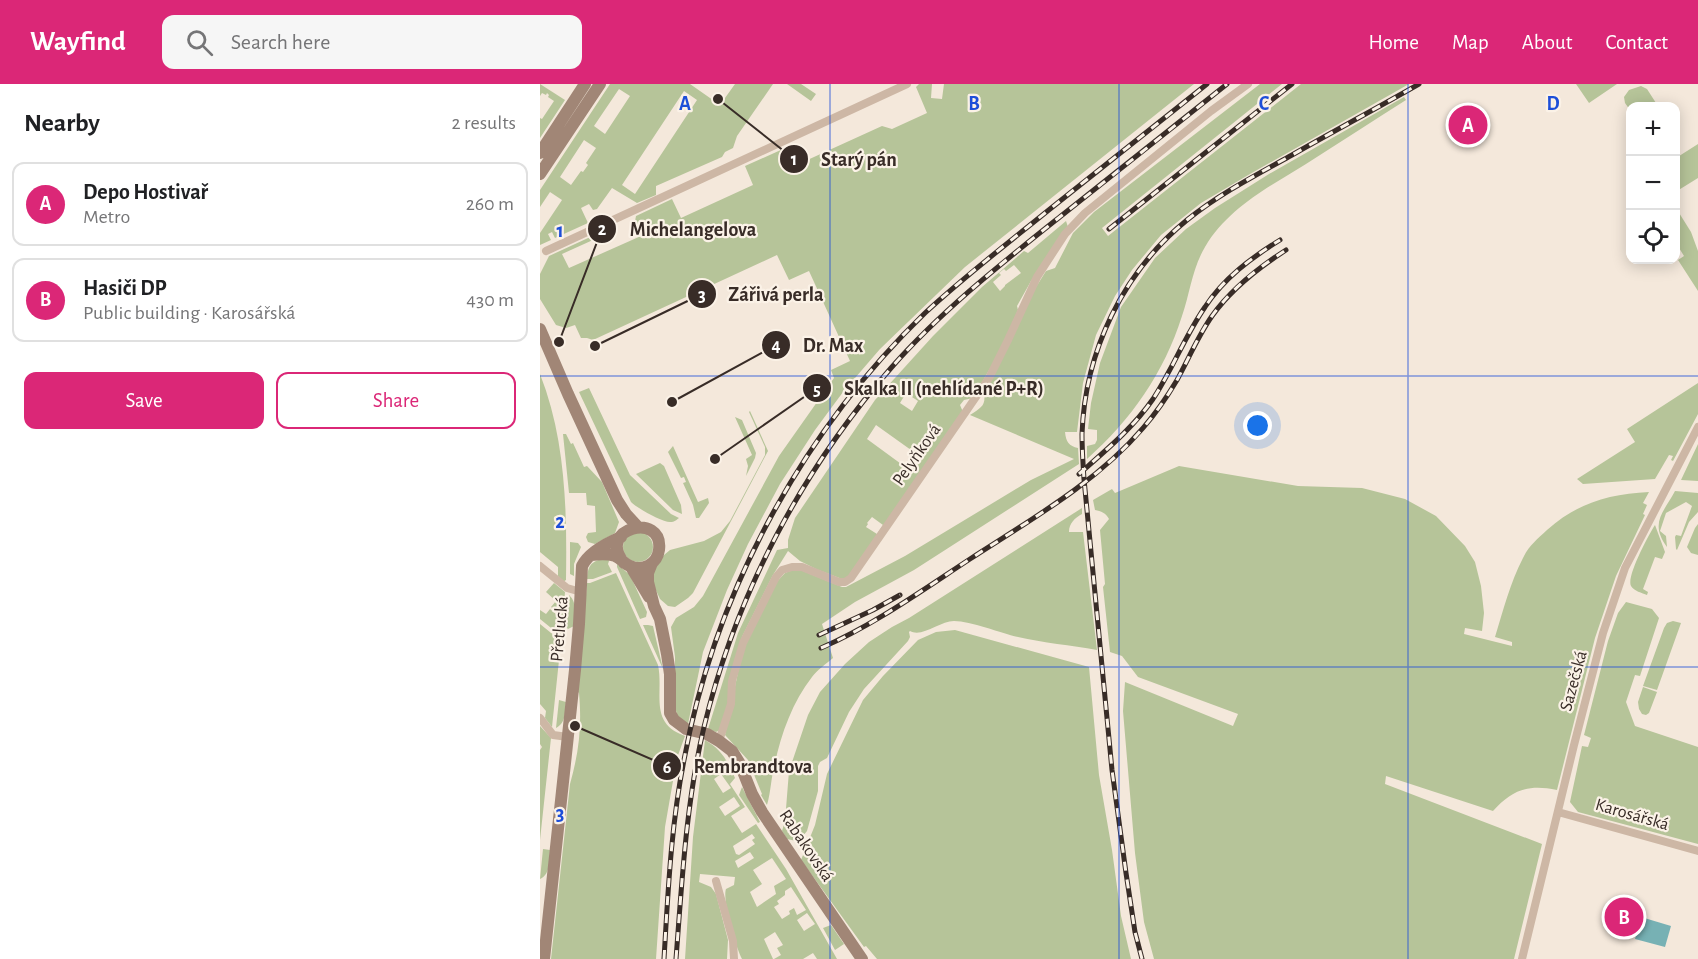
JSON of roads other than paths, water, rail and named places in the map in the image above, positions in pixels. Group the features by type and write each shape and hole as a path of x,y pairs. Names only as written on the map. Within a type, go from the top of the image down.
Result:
{"main road":[{"path":"540,153 585,84"},
{"path":"540,174 600,84"},
{"path":"540,329 616,500 623,525 618,550 628,565"},
{"path":"616,500 638,527"},
{"path":"638,527 651,531 658,540 658,554 652,563 642,568 628,565 612,555 591,555 629,529 638,527"},
{"name":"Přetlucká","path":"544,959 546,887 568,737 582,565 591,555"},
{"name":"Rabakovská","path":"652,563 648,573 654,606"},
{"name":"Rabakovská","path":"628,565 660,619 670,674 669,713 686,729 706,734 732,751 762,812 862,959"}],"street":[{"path":"546,251 907,84"},
{"name":"Pelyňková","path":"719,741 731,704 732,681 742,643 778,573 792,567 802,567 839,582 845,582 851,578 989,378 1037,277 1065,234 1085,213 1248,84"},
{"name":"Sazečská","path":"1522,959 1604,633 1625,568 1698,426"},
{"path":"540,566 567,588 581,592"},
{"path":"540,718 553,735 568,737"},
{"name":"Karosářská","path":"1558,812 1698,851"},
{"path":"717,881 733,940 734,959"}],"water":[{"path":"1641,917 1671,926 1665,947 1635,939"}],"railway":[{"path":"664,959 676,809 698,697 718,636 742,576 770,518 803,462 840,409 881,359 925,313 987,260 1207,84"},
{"path":"676,959 693,784 704,727 718,678 753,583 801,492 828,449 891,368 930,327 973,288 1227,84"},
{"path":"1109,229 1292,84"},
{"path":"1142,959 1135,932 1112,770 1084,479 1082,434 1085,403 1100,344 1126,289 1164,241 1187,220 1238,185 1419,84"},
{"path":"1079,474 1118,439 1145,410 1212,297 1249,261 1280,240"},
{"path":"821,648 860,629 915,595 1039,515 1105,466 1125,448 1161,405 1177,380 1202,331 1228,296 1246,279 1286,250"},
{"path":"819,635 900,595"}],"place":[{"name":"Starý pán","path":"718,99"},
{"name":"Depo Hostivař","path":"1468,125"},
{"name":"Michelangelova","path":"559,342"},
{"name":"Zářivá perla","path":"595,346"},
{"name":"Dr. Max","path":"672,402"},
{"name":"Skalka II (nehlídané P+R)","path":"715,459"},
{"name":"Rembrandtova","path":"575,726"},
{"name":"Hasiči DP","path":"1624,917"}]}
